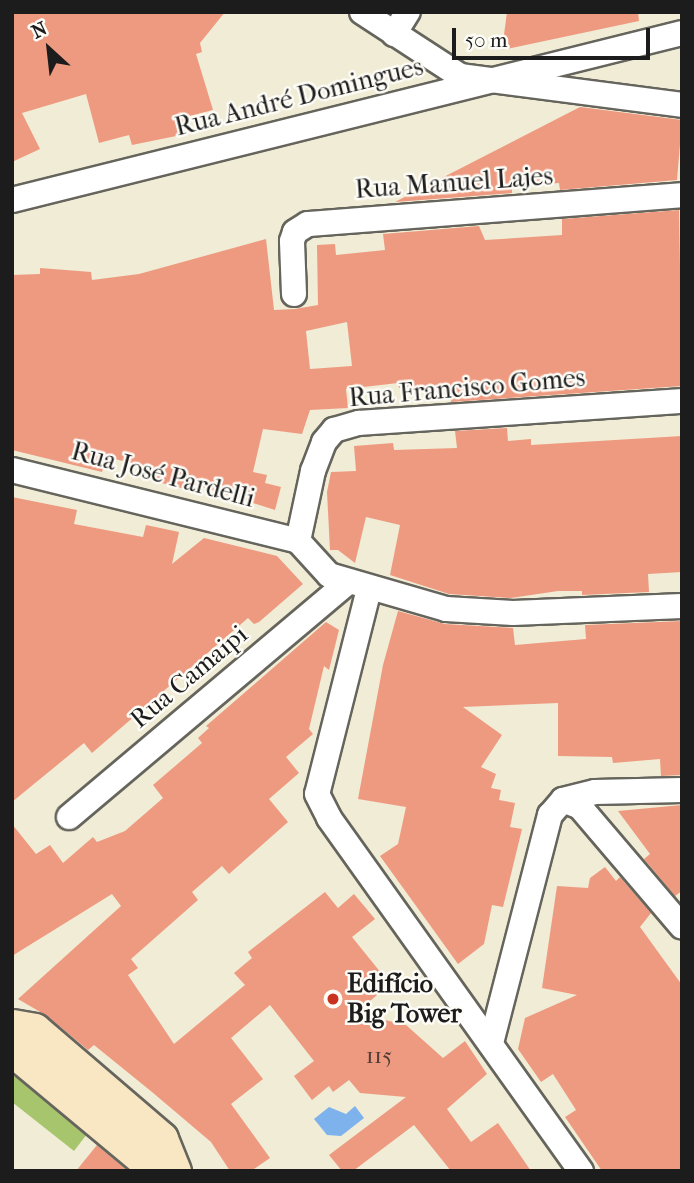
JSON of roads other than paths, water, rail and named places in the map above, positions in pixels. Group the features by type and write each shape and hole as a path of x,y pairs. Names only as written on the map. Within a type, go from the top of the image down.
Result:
{"main road":[{"path":"12,1027 34,1031 160,1139 170,1167"},
{"path":"12,1043 17,1052 143,1157 170,1167"}],"street":[{"path":"362,12 447,71 479,80 682,105"},
{"path":"394,34 408,12"},
{"name":"Rua André Domingues","path":"12,200 479,80 682,33"},
{"name":"Rua Manuel Lajes","path":"294,295 292,241 295,232 308,224 682,195"},
{"name":"Rua Francisco Gomes","path":"298,541 313,471 324,442 334,430 359,423 682,401"},
{"name":"Rua José Pardelli","path":"12,470 298,541"},
{"path":"298,541 329,575 446,608 513,613 682,606"},
{"path":"359,585 317,794 329,818 581,1171"},
{"name":"Rua Camaipi","path":"69,817 359,585"},
{"path":"491,1043 550,815 563,800 595,792 682,790"},
{"path":"563,800 580,807 682,928"}],"water":[{"path":"355,1106 364,1118 341,1136 327,1135 314,1119 329,1107 346,1114"}],"place":[{"name":"Edifício Big Tower","path":"333,999"}]}
